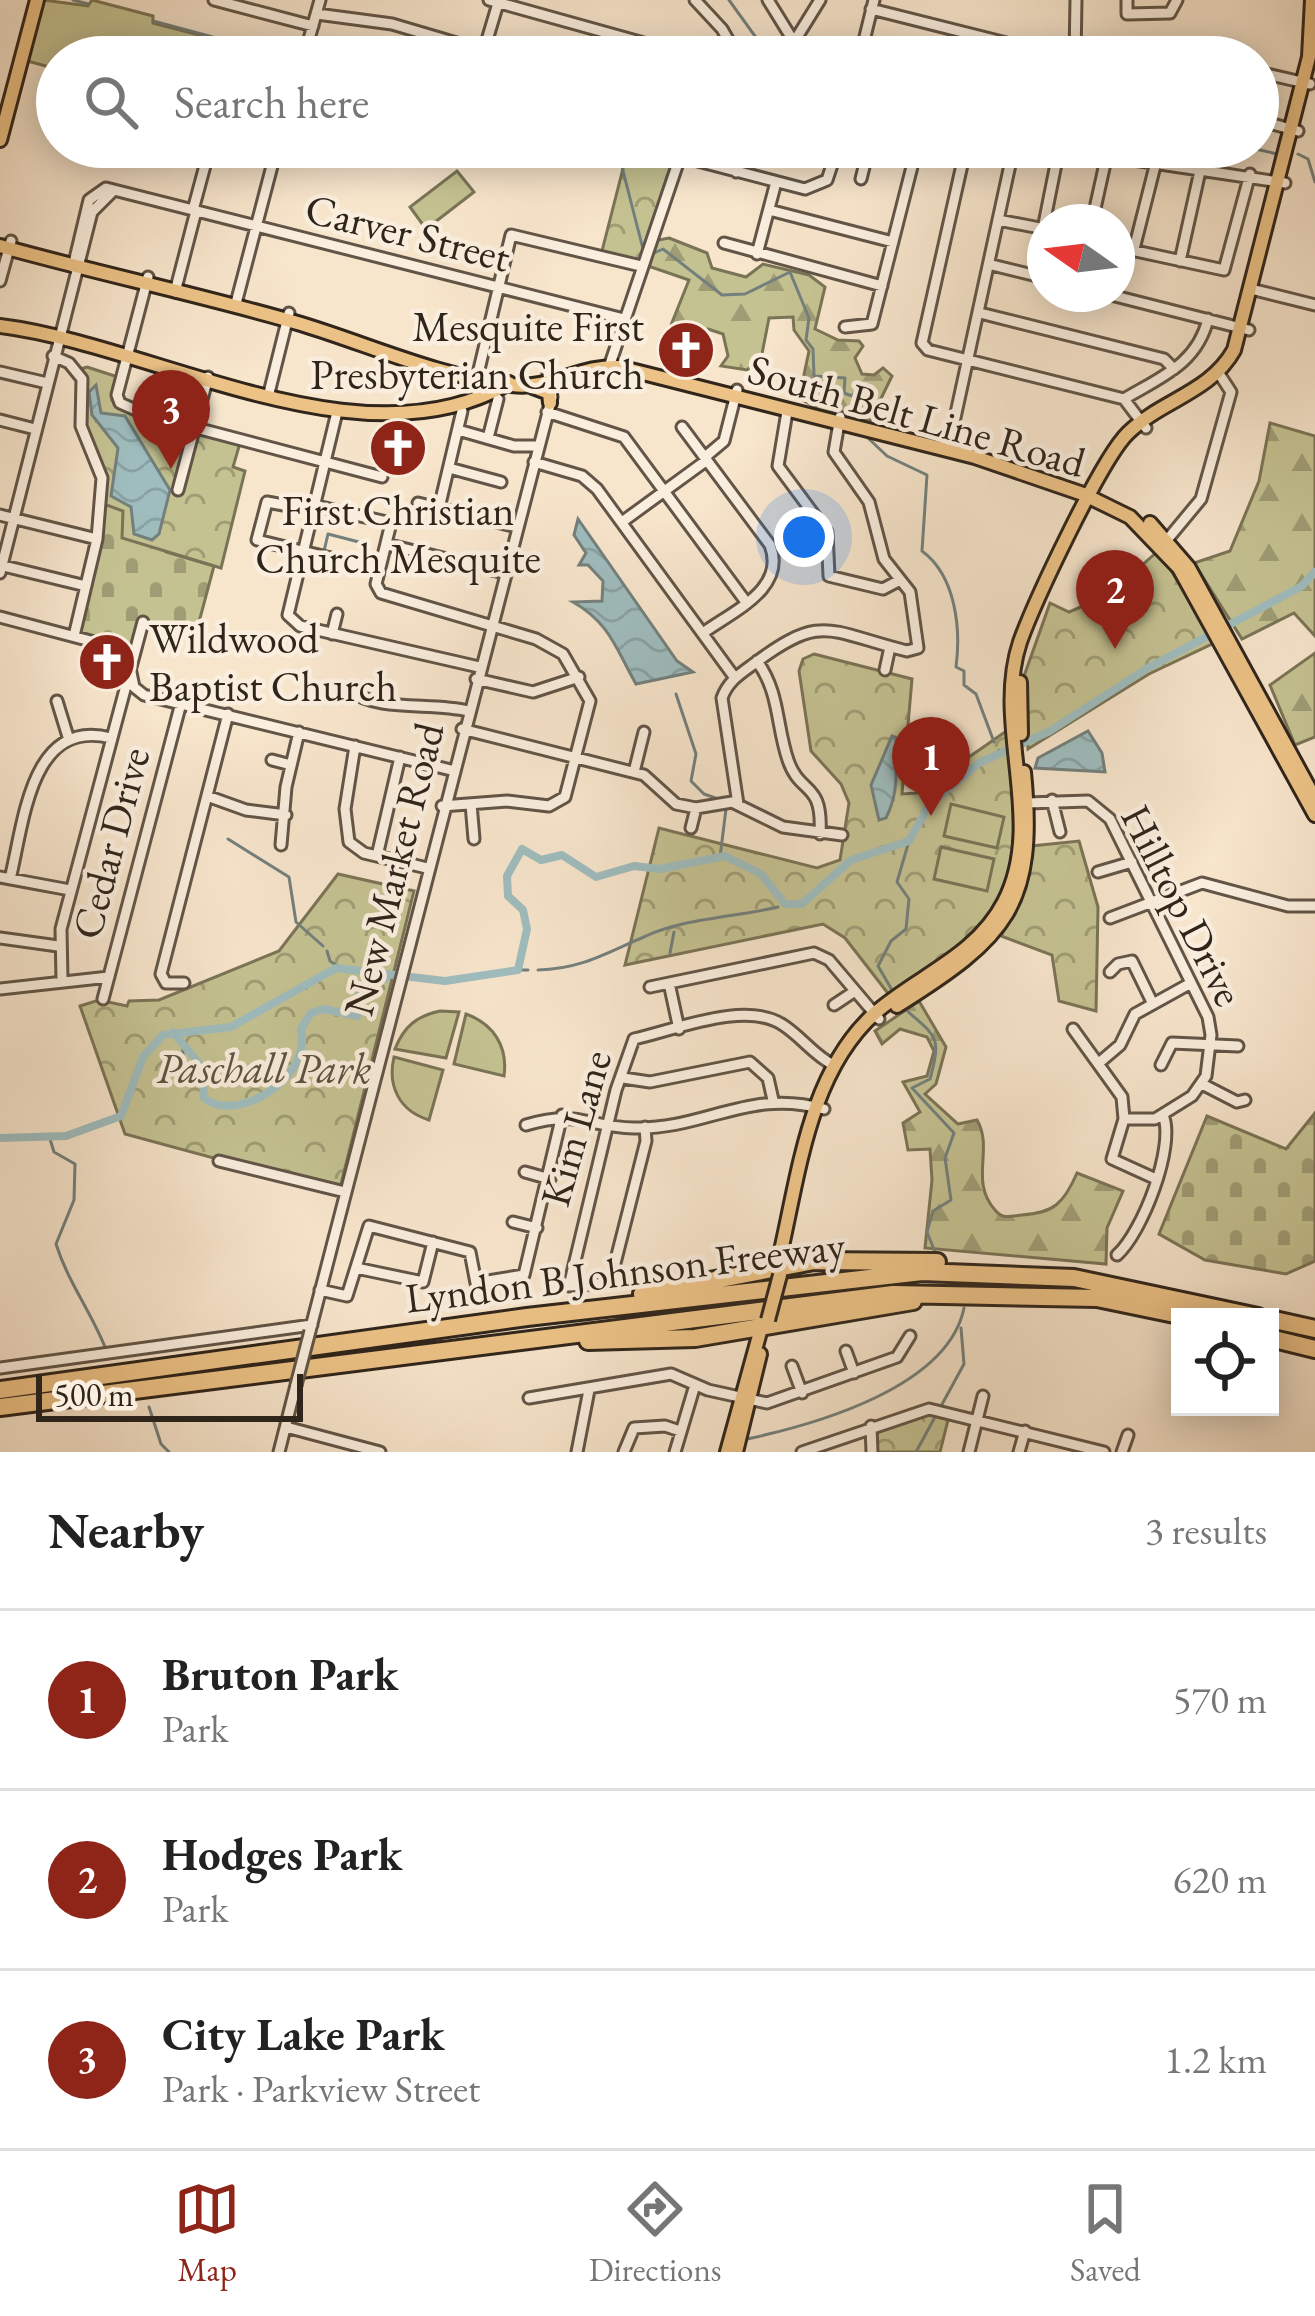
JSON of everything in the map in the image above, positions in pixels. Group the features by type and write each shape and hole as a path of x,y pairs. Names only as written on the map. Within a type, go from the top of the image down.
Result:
{"highway":[{"path":"527,1317 785,1257 905,1260 990,1272"},
{"name":"Lyndon B Johnson Freeway","path":"0,1390 856,1277 990,1272 1127,1286 1220,1308"},
{"path":"515,1342 675,1340 930,1298 1028,1294"},
{"name":"Lyndon B Johnson Freeway","path":"0,1407 866,1297 1028,1294 1097,1298 1171,1313"},
{"path":"1279,1321 1315,1329"},
{"path":"1279,1340 1315,1349"}],"main road":[{"path":"0,140 7,85 37,0"},
{"path":"985,937 1015,876 1020,780 1012,680 1026,638 1119,444 1221,376 1245,329 1306,84 1313,2"},
{"path":"1306,84 1315,63"},
{"path":"5,243 288,317 487,384"},
{"path":"0,326 337,412 412,414 487,384 529,382 547,391 549,407"},
{"name":"South Belt Line Road","path":"487,384 529,382 609,363 948,446 1051,475 1095,495 1166,543 1230,649 1313,804"},
{"name":"South Belt Line Road","path":"772,404 787,412 839,420"},
{"name":"South Belt Line Road","path":"948,446 1095,495"},
{"path":"1028,475 1051,475"},
{"path":"736,1452 820,1108 837,1067 876,1017 985,937 1011,908 1022,880 1028,803 1020,780"},
{"path":"1019,818 1028,803"},
{"path":"727,1452 745,1401"}],"street":[{"path":"214,0 315,20 392,24 428,36"},
{"path":"310,36 320,0"},
{"path":"695,0 726,36"},
{"path":"768,0 790,36"},
{"path":"798,36 820,0"},
{"path":"1075,36 1076,0"},
{"path":"1127,0 1127,14 1170,13 1177,0"},
{"path":"487,36 496,1 620,36"},
{"path":"865,36 873,5 981,36"},
{"path":"1279,77 1306,84"},
{"path":"1279,126 1295,130"},
{"path":"176,288 204,168"},
{"path":"236,304 271,168"},
{"path":"609,363 676,168"},
{"path":"672,180 682,168"},
{"path":"722,168 811,189 826,180 830,168"},
{"path":"736,172 737,168"},
{"path":"861,179 864,168"},
{"path":"845,327 869,327 912,168"},
{"path":"961,168 922,335 928,350 1124,399 1144,424"},
{"path":"948,446 992,265 1009,168"},
{"path":"1049,204 1055,168"},
{"path":"1096,204 1104,168"},
{"path":"1135,245 1154,168"},
{"path":"1173,168 1250,174 1282,183"},
{"path":"1180,261 1200,171"},
{"path":"1135,249 1224,270 1250,174"},
{"path":"757,254 776,182"},
{"name":"Carver Street","path":"77,264 89,200 106,188 624,319"},
{"path":"86,586 1,568 94,207 119,191"},
{"path":"769,210 893,242"},
{"path":"998,220 1027,226"},
{"path":"488,438 487,384 500,291 514,234 641,266"},
{"path":"0,281 5,243"},
{"path":"724,243 882,286"},
{"path":"992,265 1027,274"},
{"path":"147,281 116,398 129,408 382,477"},
{"path":"1255,290 1315,304"},
{"path":"1135,301 1245,329"},
{"path":"980,313 1163,359 1174,369"},
{"path":"268,393 288,317"},
{"path":"1124,399 1174,369 1202,344 1208,320"},
{"path":"53,356 70,363 82,379 81,426 102,478 97,539 74,636"},
{"path":"0,372 47,383"},
{"path":"1166,543 1201,499 1231,392 1221,376"},
{"path":"178,490 208,377"},
{"name":"New Market Road","path":"280,1452 443,801 549,407 550,378"},
{"path":"622,521 724,441 736,394"},
{"path":"549,407 616,431 746,602"},
{"path":"439,508 462,411"},
{"path":"337,412 299,551 288,615 294,624 533,692 579,677"},
{"path":"787,412 778,466 827,532 829,576 883,589 900,580"},
{"path":"0,420 35,429"},
{"path":"738,804 722,698 735,678 812,628 890,647 918,648 915,609 884,559 876,516 836,457 839,420"},
{"path":"682,427 774,556 772,578 703,633"},
{"path":"458,430 506,442 539,444"},
{"path":"534,462 590,481 735,678"},
{"path":"448,468 501,482"},
{"path":"380,570 257,541 262,508 272,502 392,523 380,570 381,593 552,646 579,677 590,701 569,791 556,804 443,801"},
{"path":"418,502 517,527"},
{"path":"0,515 97,539"},
{"path":"386,544 504,573"},
{"path":"332,634 337,614"},
{"path":"0,617 135,652"},
{"path":"62,980 58,946 70,890 143,622"},
{"path":"885,670 890,647"},
{"path":"116,648 134,687 144,694 452,770"},
{"path":"758,661 776,691 791,768 819,802 820,834"},
{"path":"351,691 398,705 424,702 467,711"},
{"path":"120,707 144,694"},
{"path":"57,701 69,740"},
{"name":"Cedar Drive","path":"103,999 181,703"},
{"path":"184,982 166,983 161,974 228,714"},
{"path":"463,729 634,772 676,804 695,808 738,804 783,827 842,835"},
{"path":"281,845 299,732"},
{"path":"634,772 644,732"},
{"path":"70,890 5,878 43,757 69,740 111,738"},
{"path":"355,746 344,828 356,849 427,868"},
{"path":"377,856 400,757"},
{"path":"272,760 292,765"},
{"path":"207,796 246,810 286,815"},
{"path":"1052,800 1060,832"},
{"name":"Hilltop Drive","path":"1028,803 1095,804 1111,819 1210,1024 1211,1045 1202,1084"},
{"path":"466,805 474,839"},
{"path":"692,828 695,808"},
{"path":"1098,872 1132,862"},
{"path":"1110,918 1187,885 1210,883 1288,905 1315,906"},
{"path":"0,938 58,946"},
{"path":"650,987 814,952 829,960 876,1017"},
{"path":"1110,972 1118,964 1132,962 1152,1002"},
{"path":"0,989 109,977"},
{"path":"669,983 679,1029 746,1016 772,1019 837,1067"},
{"path":"1100,1062 1120,1045 1129,1020 1152,1002 1191,983"},
{"path":"834,1005 855,991"},
{"name":"Kim Lane","path":"645,1127 646,1141 610,1283 573,1288 568,1281 634,1039 679,1029"},
{"path":"1073,1029 1122,1097 1124,1119 1112,1160 1156,1179"},
{"path":"1161,1065 1172,1043 1238,1046"},
{"path":"622,1078 650,1082 750,1062 768,1078 773,1100"},
{"path":"1124,1119 1146,1121 1163,1115 1202,1084 1237,1102 1245,1100"},
{"path":"526,1125 562,1115 645,1127 773,1100 820,1108"},
{"path":"320,1290 347,1297 367,1226 473,1253 475,1282 524,1275 562,1115"},
{"path":"1117,1255 1132,1237 1169,1143 1163,1115"},
{"path":"219,1161 345,1192"},
{"path":"525,1172 550,1179"},
{"path":"513,1222 537,1228"},
{"path":"356,1268 423,1282 433,1242"},
{"path":"397,1294 401,1279"},
{"path":"0,1368 311,1328"},
{"path":"529,1398 671,1374 745,1401 766,1403 898,1357 910,1336"},
{"path":"846,1351 854,1373"},
{"path":"792,1366 802,1393"},
{"path":"675,1452 694,1384"},
{"path":"577,1452 589,1390"},
{"path":"969,1452 983,1396"},
{"path":"802,1452 871,1426 938,1410 1025,1431 1071,1448 1104,1452"},
{"path":"286,1426 380,1452"},
{"path":"624,1452 634,1428 665,1426 680,1432"},
{"path":"871,1426 872,1452"},
{"path":"1019,1452 1025,1431"},
{"path":"1122,1452 1128,1435"}],"green space":[{"path":"43,0 88,6 92,0 203,36 36,36 36,63 27,61"},
{"path":"623,168 673,168 639,262 602,251"},
{"path":"457,171 474,192 426,229 410,207"},
{"path":"669,238 707,253 712,268 746,277 763,264 809,275 825,287 815,329 838,340 859,341 863,346 855,358 862,374 874,375 883,368 892,376 870,421 820,410 799,398 809,351 794,330 793,317 769,318 761,359 747,370 721,366 728,356 723,334 708,329 695,341 676,340 671,325 689,280 648,266 653,241"},
{"path":"80,369 118,377 112,400 135,415 240,443 233,467 245,471 221,568 122,538 123,511 101,503 99,467 83,428"},
{"path":"1270,423 1315,436 1315,636 1294,613 1242,639 1194,563 1230,551 1259,481"},
{"path":"101,503 123,510 124,518 166,552 214,566 195,637 140,623 133,648 78,634"},
{"path":"1159,550 1214,643 1149,674 1028,749 1023,679 1050,603 1069,612 1109,595 1120,573 1140,567"},
{"path":"1315,653 1315,737 1295,745 1270,685"},
{"path":"814,654 912,679 902,794 917,793 1008,730 1012,860 990,914 968,938 890,996 845,938 823,924 625,965 659,828 817,868 840,860 849,803 841,784 811,751 799,671 803,659"},
{"path":"951,804 1004,817 997,848 944,836"},
{"path":"1079,841 1098,907 1096,1011 1059,1001 1052,955 1001,936 1021,898 1032,846"},
{"path":"941,847 994,859 987,891 934,879"},
{"name":"Paschall Park","path":"338,874 414,891 339,1192 125,1134 80,1006 99,1000 127,1006 129,1001 159,1000 279,951"},
{"path":"919,1001 946,1047 936,1084 925,1094 958,1124 977,1120 987,1199 1007,1217 1033,1214 1062,1199 1077,1173 1123,1191 1107,1228 1106,1264 925,1248 930,1149 908,1150 903,1123 920,1112 903,1082 927,1076 934,1051 927,1037 900,1029 882,1044 875,1031"},
{"path":"440,1011 459,1012 446,1058 395,1049 412,1023"},
{"path":"466,1014 497,1038 504,1055 504,1076 454,1064"},
{"path":"394,1057 443,1070 429,1120 410,1111 398,1096 392,1078"},
{"path":"1315,1113 1315,1261 1286,1274 1205,1260 1159,1234 1207,1116 1286,1149"},
{"path":"925,1413 949,1416 940,1452 875,1452 875,1430"}],"water":[{"path":"96,385 101,413 125,416 170,490 159,534 152,540 134,534 131,507 111,496 118,448 92,415 89,392"},
{"path":"578,519 677,661 693,672 636,684 604,628 573,602 602,601 603,581 588,565 579,565 586,553 574,535"},
{"path":"1088,731 1102,753 1105,772 1035,768 1038,758"},
{"path":"892,736 897,738 895,787 886,818 879,820 871,785"}],"waterway":[{"path":"73,0 88,4"},
{"path":"729,0 755,36"},
{"path":"153,21 209,36"},
{"path":"1298,154 1308,159 1315,182"},
{"path":"622,168 643,249"},
{"path":"654,253 663,249 722,295 745,294 790,272 809,318 806,340 813,349 814,376 845,378 844,393 852,396 861,385 875,389 874,402 863,402 857,415"},
{"path":"868,438 887,456 927,475 922,551 949,589 958,636 956,667 964,671 964,685 976,694 994,742"},
{"path":"324,551 328,534 359,542"},
{"path":"0,1138 66,1136 121,1116 143,1057 163,1035 231,1027 336,968 445,981 518,970 527,929 523,910 508,896 507,876 522,849 541,860 562,855 596,877 634,866 660,869 725,856 761,874 785,904 802,904 851,860 909,841 929,805 979,763 1050,731 1146,669 1302,586 1315,572"},
{"path":"676,694 696,754 691,781 704,794 724,801"},
{"path":"999,750 1002,753"},
{"path":"720,857 726,809"},
{"path":"228,839 289,877 296,922 323,946"},
{"path":"892,990 878,966 891,941 906,929 909,899 897,882 909,841"},
{"path":"538,970 581,963 677,925 778,907"},
{"path":"670,953 674,932"},
{"path":"327,951 330,961 342,969"},
{"path":"518,970 528,970"},
{"path":"173,1032 202,1067 204,1098 218,1105 252,1101 269,1092 296,1064 301,1029 311,1013 324,1009 357,1016 359,993 386,978"},
{"path":"905,1009 930,1032 936,1045 930,1079 912,1088 954,1133 945,1158 951,1200 933,1211 927,1232 935,1252"},
{"path":"183,1047 183,1060 199,1083"},
{"path":"50,1139 54,1152 75,1164 74,1200 56,1244 105,1347"},
{"path":"747,1439 842,1412 907,1380 953,1336 964,1308"},
{"path":"940,1408 964,1364 961,1328"},
{"path":"149,1407 161,1444 169,1452"},
{"path":"916,1452 935,1417"}],"place":[{"name":"Mesquite First Presbyterian Church","path":"686,350"},
{"name":"First Christian Church Mesquite","path":"398,448"},
{"name":"City Lake Park","path":"171,469"},
{"name":"Hodges Park","path":"1115,649"},
{"name":"Wildwood Baptist Church","path":"107,662"},
{"name":"Bruton Park","path":"931,816"}]}
